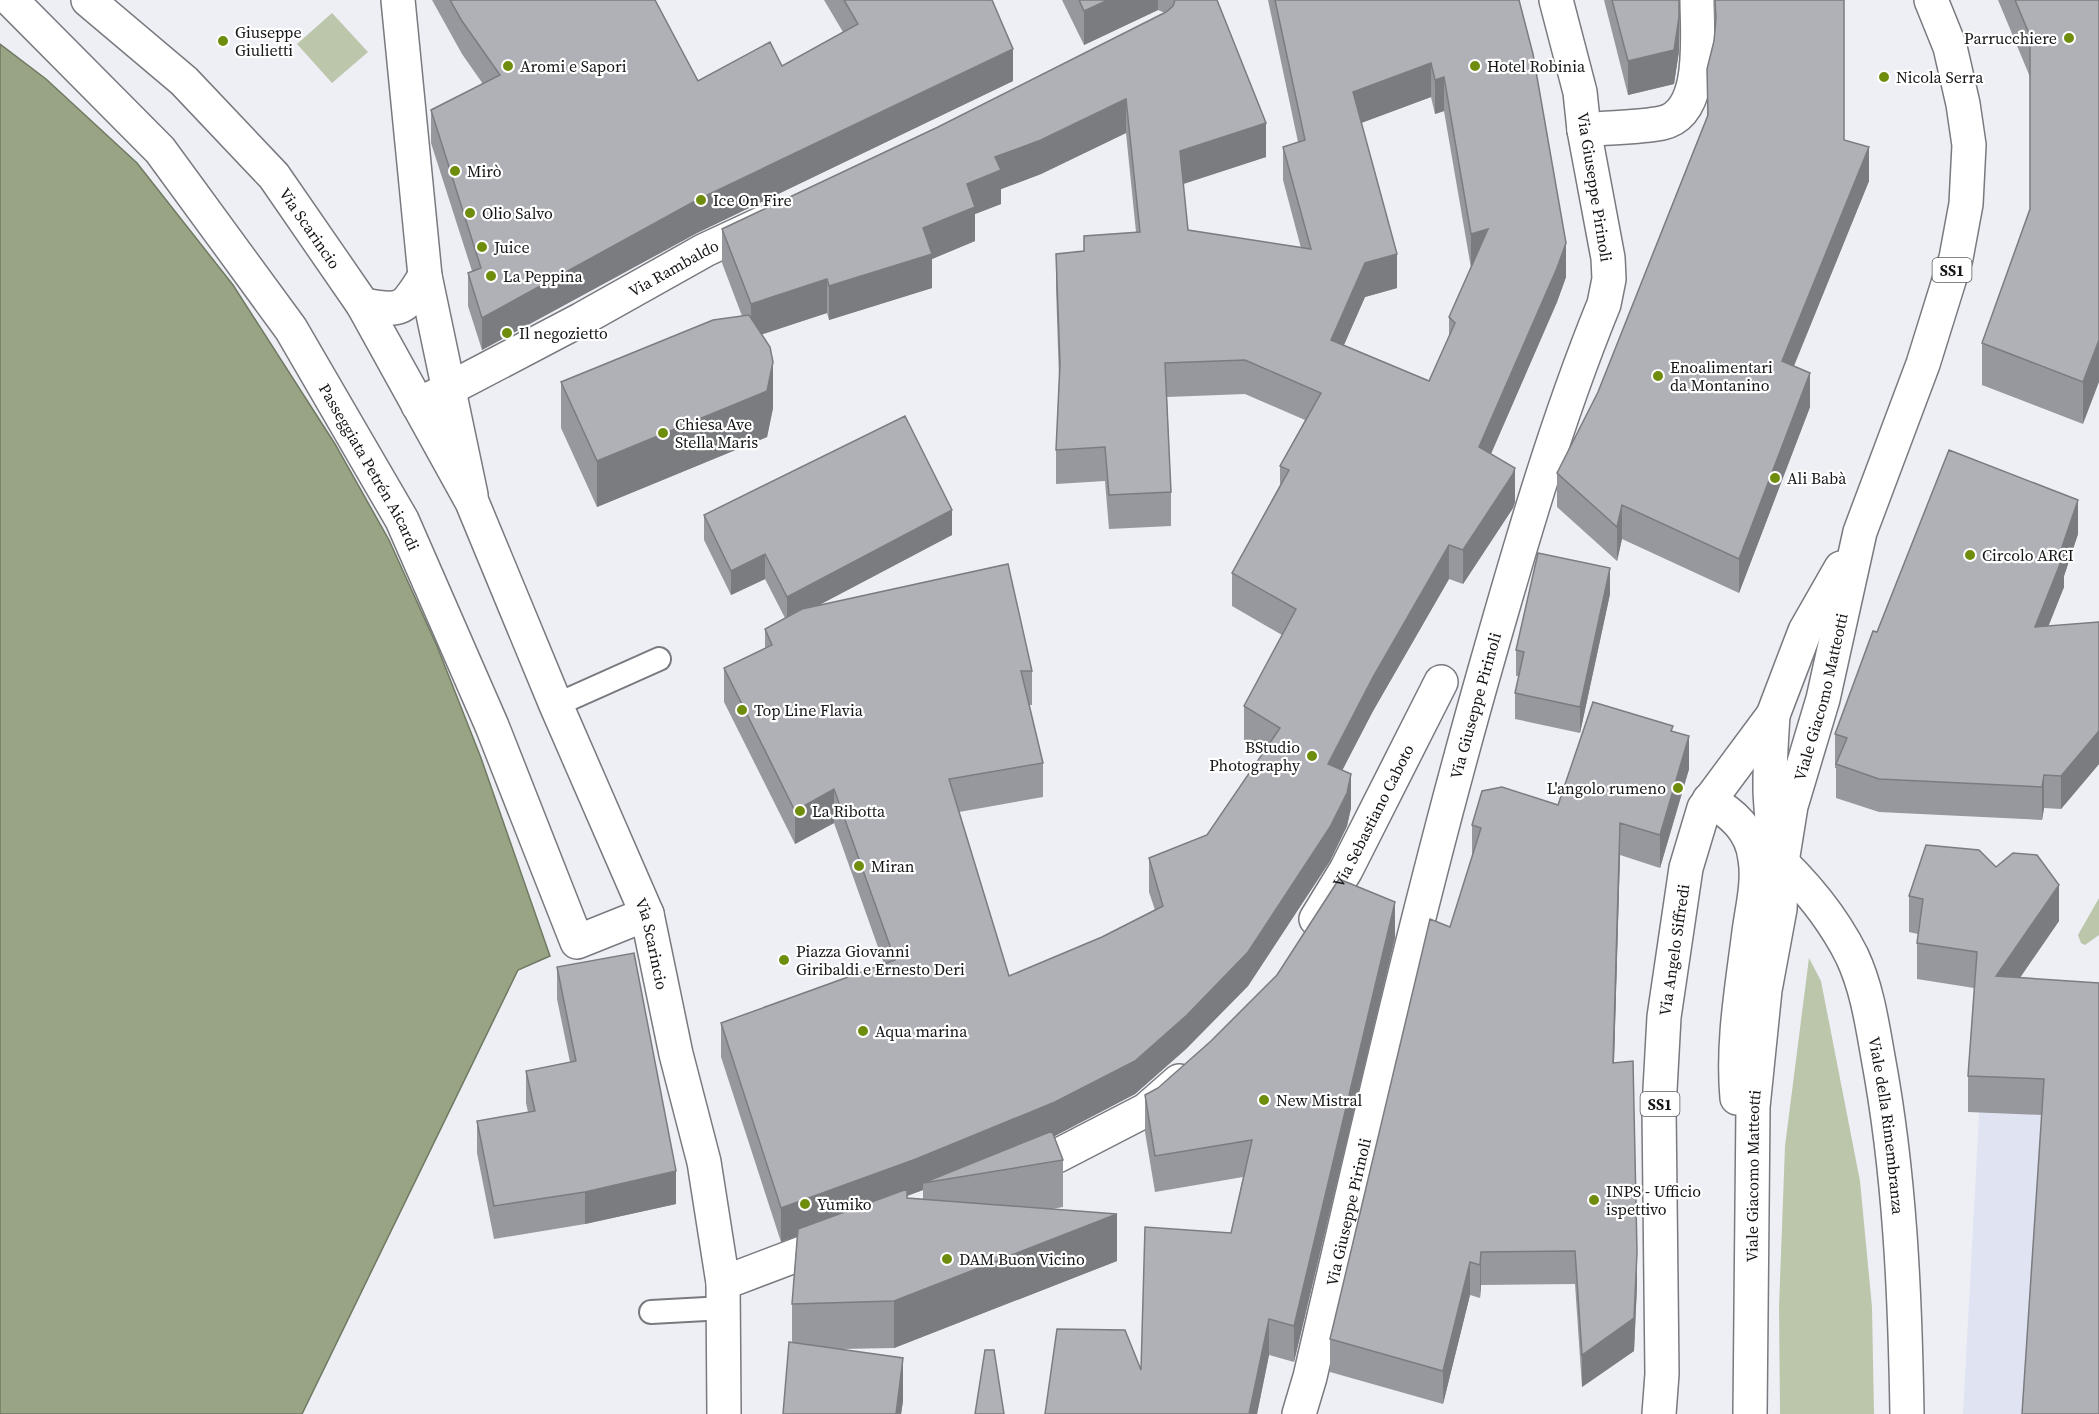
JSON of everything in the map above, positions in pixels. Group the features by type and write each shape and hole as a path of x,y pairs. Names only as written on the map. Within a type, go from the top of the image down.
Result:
{"street":[{"name":"Passeggiata Petrén Aicardi","path":"11,0 160,150 291,329 402,520 492,726 577,942 647,914"},
{"name":"Via Scarincio","path":"88,0 184,81 274,176 363,305 472,502 556,705 647,914 676,1054 704,1162 724,1295 724,1414"},
{"name":"Via Scarincio","path":"398,0 425,276 450,387 472,502"},
{"name":"Via Giuseppe Pirinoli","path":"1299,1414 1313,1366 1411,942 1475,703 1538,481 1604,304 1609,279 1608,258 1584,130 1580,92 1556,0"},
{"path":"1584,130 1664,123 1681,115 1690,101 1695,81 1697,0"},
{"name":"Viale Giacomo Matteotti","path":"1750,1414 1749,1237 1753,1107 1765,990 1780,909 1782,862 1791,806 1823,699 1860,532 1923,364 1956,258 1966,204 1969,145 1964,104 1950,47 1931,0"},
{"name":"Via Rambaldo","path":"418,405 582,320 705,250 793,209"},
{"path":"363,305 392,310 409,302 425,276"},
{"name":"Via Angelo Siffredi","path":"1659,1414 1662,1374 1659,1108 1664,1017 1686,868 1708,800 1773,715 1805,631 1860,532"},
{"name":"Via Sebastiano Caboto","path":"1297,949 1346,870 1441,682"},
{"path":"1773,715 1769,795 1777,847 1782,862"},
{"name":"Viale della Rimembranza","path":"1708,800 1729,811 1814,895 1852,957 1866,992 1890,1122 1904,1284 1907,1414"},
{"path":"1743,827 1755,858 1756,876 1737,1020 1735,1071 1749,1237"},
{"path":"995,1181 1057,1156 1146,1110 1199,1063"},
{"path":"724,1295 872,1228"}],"lane":[{"path":"556,705 659,659"},
{"path":"651,1312 724,1295"}],"shaded area":[{"path":"332,13 368,52 332,83 297,44"},
{"path":"0,44 46,79 137,163 233,285 335,444 389,540 437,646 481,758 550,956 518,970 302,1414 0,1414"},
{"path":"2099,898 2099,935 2085,945 2081,943 2078,935"},
{"path":"1809,958 1821,981 1860,1181 1872,1307 1874,1414 1780,1414 1779,1307 1785,1146"},
{"path":"1984,1022 2099,1030 2099,1414 1963,1414"}],"building":[{"path":"450,0 655,0 698,81 770,42 782,66 858,24 844,0 992,0 1013,49 697,200 482,318 468,273 481,268 431,110 500,75"},
{"path":"1079,0 1108,0 1084,11"},
{"path":"1175,0 1217,0 1266,123 1180,151 1188,230 1311,249 1283,147 1305,140 1275,0 1519,0 1533,54 1566,243 1479,447 1515,468 1463,550 1449,545 1373,677 1328,764 1351,774 1347,793 1330,827 1248,952 1186,1016 1135,1061 1055,1102 916,1159 781,1208 721,1023 895,960 834,789 795,811 724,668 772,645 765,629 802,609 1008,564 1032,671 1021,671 1043,763 949,779 1009,976 1102,937 1163,906 1149,858 1207,835 1280,728 1244,706 1296,609 1232,573 1289,470 1280,466 1321,393 1245,360 1165,363 1171,492 1109,495 1105,447 1056,450 1060,364 1056,254 1084,251 1084,236 1140,232 1126,99 1041,140 995,157 1001,170 967,184 975,207 923,228 932,254 829,286 827,279 751,304 722,229 938,127 1166,12 1173,6","holes":["1431,63 1435,80 1444,77 1471,234 1488,229 1449,317 1455,323 1429,381 1331,340 1365,263 1397,254 1353,92"]},
{"path":"1612,0 1679,0 1674,50 1628,61"},
{"path":"1715,0 1844,0 1844,140 1869,147 1782,361 1810,373 1739,559 1622,505 1617,527 1557,473 1598,392 1708,115 1707,69 1714,41"},
{"path":"2015,0 2099,0 2099,340 2083,382 1982,343 2030,209 2030,36"},
{"path":"749,315 770,347 773,362 767,391 597,461 561,382 713,320"},
{"path":"905,416 952,510 787,597 765,554 731,571 704,515"},
{"path":"1949,450 2078,500 2060,553 2064,554 2035,627 2099,622 2099,731 2061,776 2044,775 2042,787 1879,779 1836,764 1847,738 1835,734 1873,631 1877,632"},
{"path":"1538,553 1610,568 1580,707 1515,693 1524,652 1516,650"},
{"path":"1593,702 1673,726 1671,731 1689,736 1660,835 1620,823 1613,1063 1633,1061 1637,1252 1634,1318 1582,1355 1575,1251 1481,1252 1480,1265 1470,1262 1443,1371 1330,1339 1430,919 1450,927 1481,828 1472,825 1482,791 1502,787 1558,805"},
{"path":"1926,845 1979,850 1996,867 2013,853 2037,855 2059,885 1996,976 2099,983 2099,1414 2022,1414 2044,1079 1968,1076 1977,952 1917,943 1923,899 1909,896"},
{"path":"1339,879 1395,902 1294,1326 1269,1319 1249,1414 1045,1414 1057,1329 1125,1330 1141,1370 1145,1227 1231,1233 1252,1140 1155,1156 1145,1095 1158,1088 1211,1041 1277,975"},
{"path":"634,953 676,1171 585,1192 494,1206 477,1121 535,1111 526,1071 576,1061 557,967"},
{"path":"1052,1131 1063,1160 923,1183"},
{"path":"907,1189 907,1198 1117,1214 894,1301 792,1304 798,1229"},
{"path":"789,1342 903,1358 896,1414 783,1414"},
{"path":"985,1350 994,1350 1004,1414 975,1414"}],"place":[{"name":"Parrucchiere","path":"2069,38"},
{"name":"Giuseppe Giulietti","path":"223,41"},
{"name":"Aromi e Sapori","path":"508,66"},
{"name":"Hotel Robinia","path":"1475,66"},
{"name":"Nicola Serra","path":"1884,77"},
{"name":"Mirò","path":"455,171"},
{"name":"Ice On Fire","path":"701,200"},
{"name":"Olio Salvo","path":"470,213"},
{"name":"Juice","path":"482,247"},
{"name":"La Peppina","path":"491,276"},
{"name":"Il negozietto","path":"507,333"},
{"name":"Enoalimentari da Montanino","path":"1658,376"},
{"name":"Chiesa Ave Stella Maris","path":"663,433"},
{"name":"Ali Babà","path":"1775,478"},
{"name":"Circolo ARCI","path":"1970,555"},
{"name":"Top Line Flavia","path":"742,710"},
{"name":"BStudio Photography","path":"1312,756"},
{"name":"L'angolo rumeno","path":"1678,788"},
{"name":"La Ribotta","path":"800,811"},
{"name":"Miran","path":"859,866"},
{"name":"Piazza Giovanni Giribaldi e Ernesto Deri","path":"784,960"},
{"name":"Aqua marina","path":"863,1031"},
{"name":"New Mistral","path":"1264,1100"},
{"name":"INPS - Ufficio ispettivo","path":"1594,1200"},
{"name":"Yumiko","path":"805,1204"},
{"name":"DAM Buon Vicino","path":"947,1259"}]}
